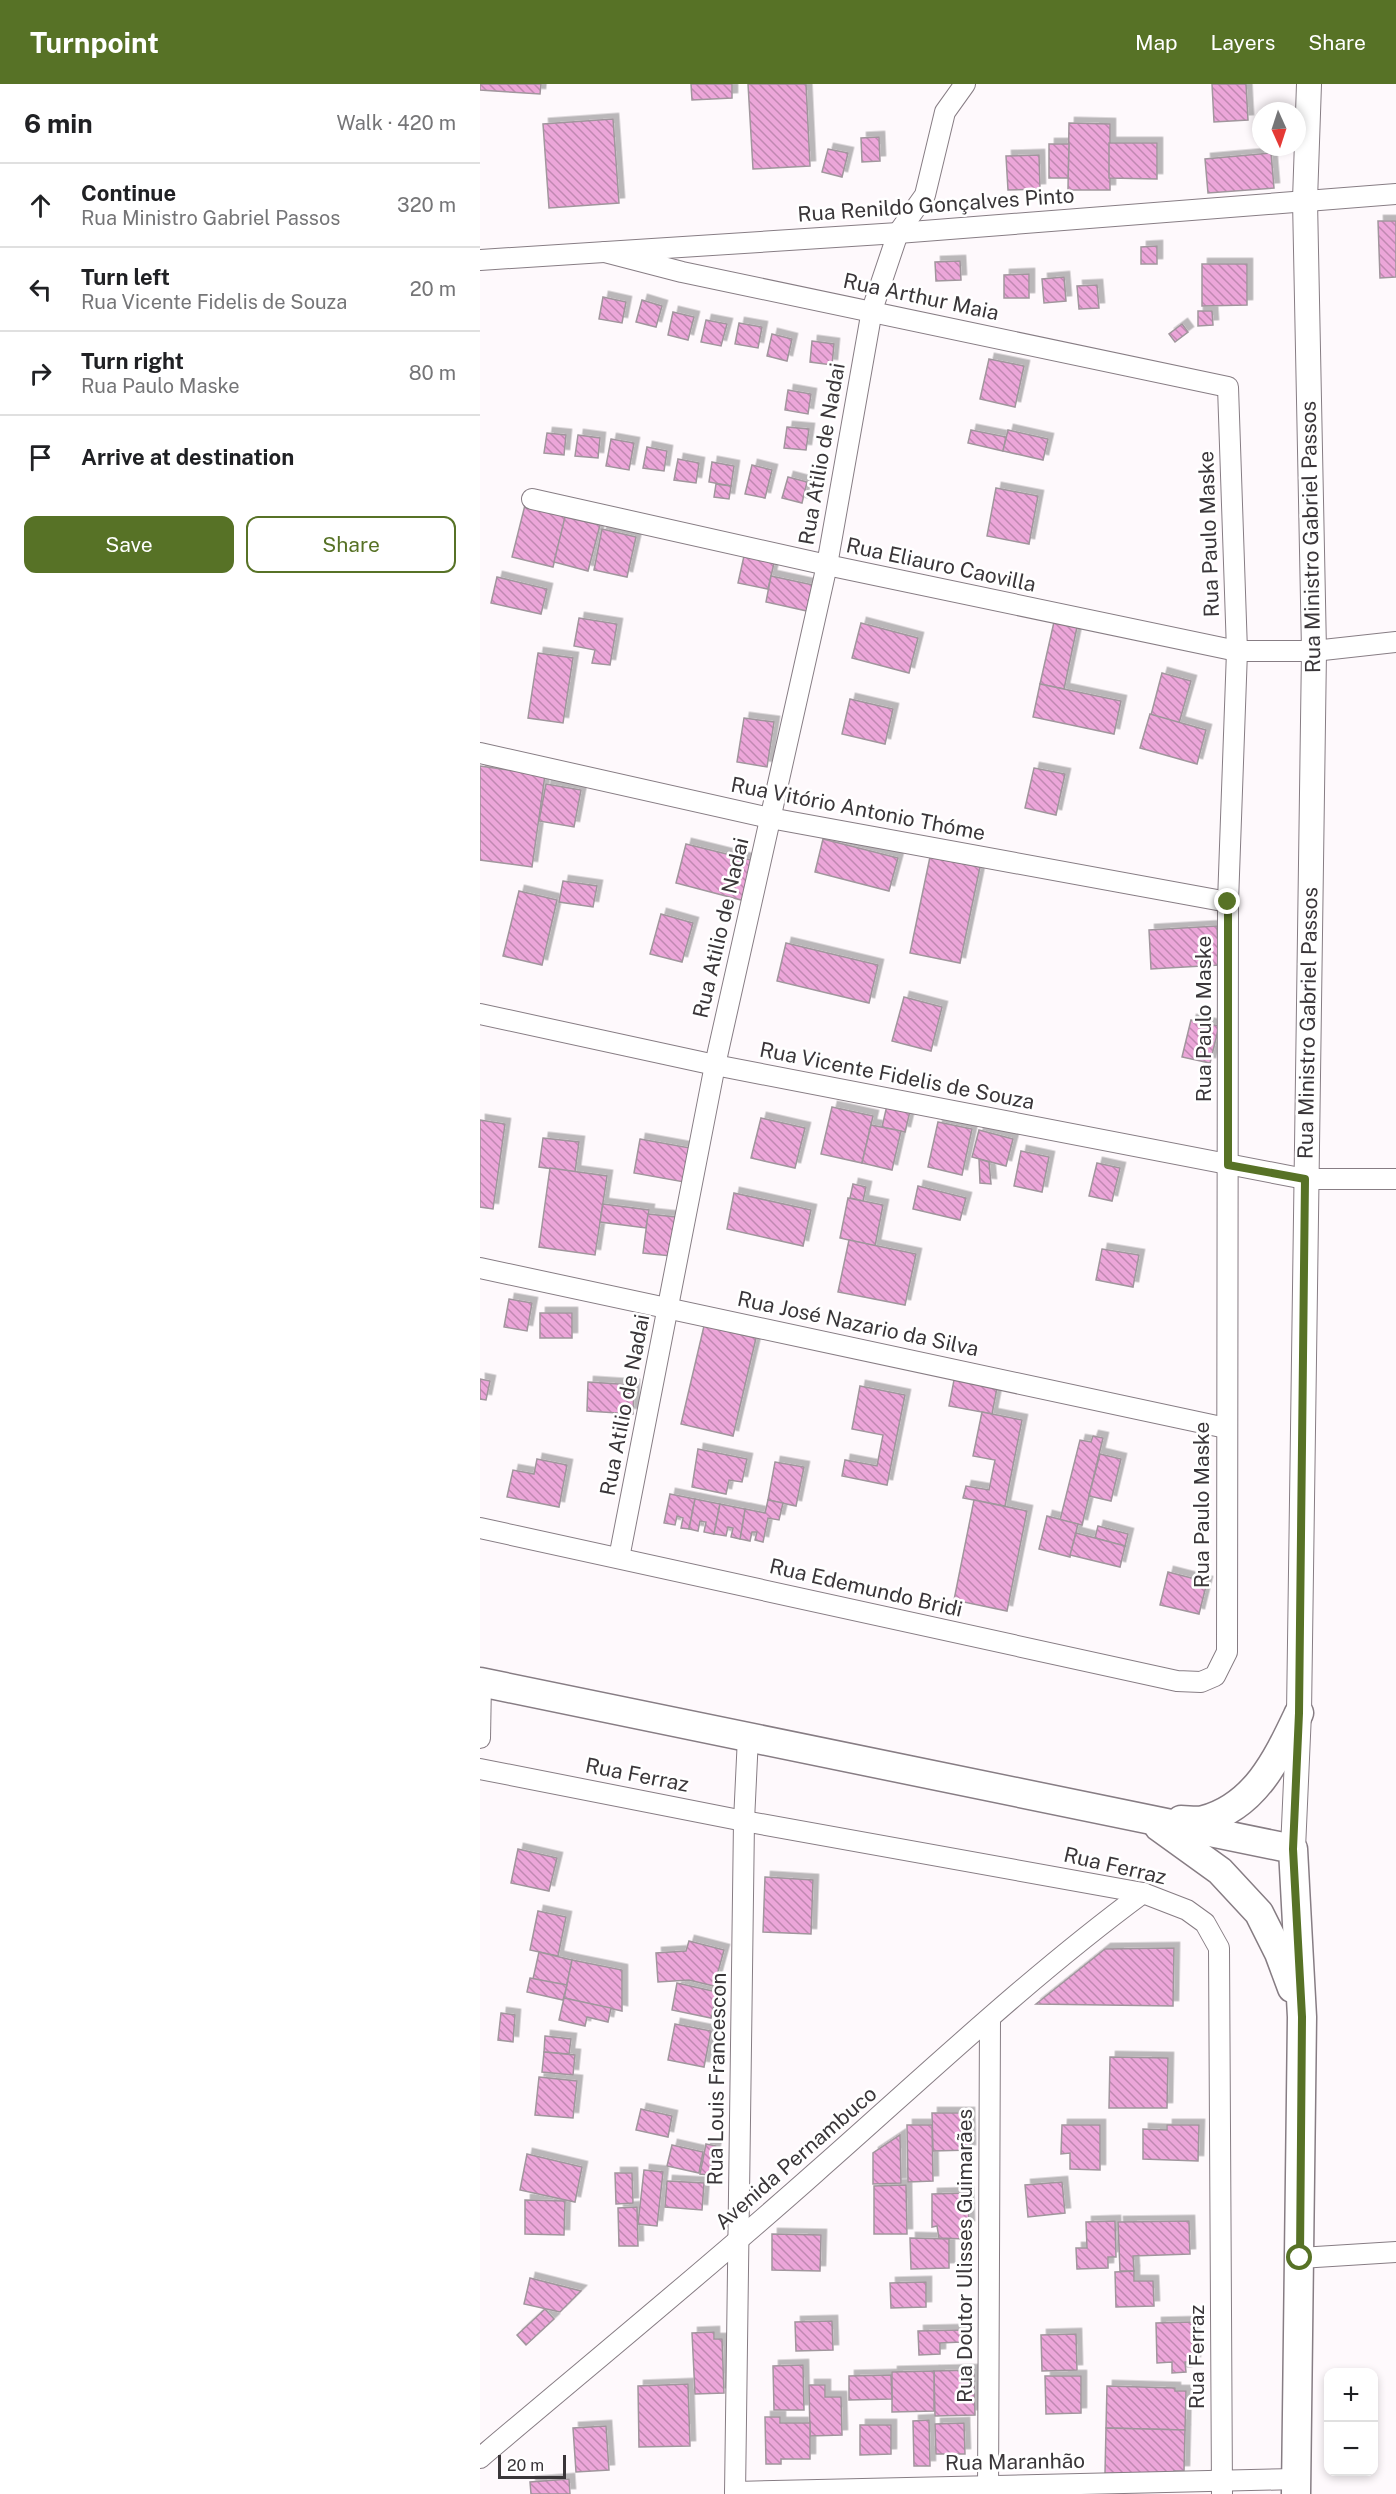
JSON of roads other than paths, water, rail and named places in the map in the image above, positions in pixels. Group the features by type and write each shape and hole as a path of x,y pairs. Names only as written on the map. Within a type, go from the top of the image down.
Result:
{"main road":[{"path":"481,1682 1293,1849"},
{"path":"1150,1820 1203,1820 1242,1802 1273,1766 1299,1713"},
{"path":"1150,1820 1220,1871 1259,1913 1279,1953 1302,2017"},
{"name":"Rua Ministro Gabriel Passos","path":"1293,1849 1302,2017 1297,2486"}],"street":[{"name":"Rua Atilio de Nadai","path":"619,1558 715,1065 827,565 872,310 898,233 925,195 945,112 965,84"},
{"name":"Rua Ministro Gabriel Passos","path":"1293,1849 1299,1713 1314,651 1305,200 1309,84"},
{"name":"Rua Renildo Gonçalves Pinto","path":"480,260 898,233 1396,194"},
{"name":"Rua Arthur Maia","path":"605,252 682,272 872,310 1228,387"},
{"name":"Rua Paulo Maske","path":"1227,1652 1228,902 1237,651 1228,387"},
{"name":"Rua Eliauro Caovilla","path":"532,499 827,565 1237,651 1314,651 1396,642"},
{"name":"Rua Vitório Antonio Thóme","path":"480,753 770,818 1228,902"},
{"name":"Rua Vicente Fidelis de Souza","path":"480,1014 715,1065 1305,1179 1396,1179"},
{"name":"Rua José Nazario da Silva","path":"480,1268 1226,1428"},
{"name":"Rua Edemundo Bridi","path":"480,1528 1177,1682 1201,1683 1215,1676 1227,1652"},
{"path":"480,1738 481,1682"},
{"name":"Rua Louis Francescon","path":"735,2493 744,1821 748,1737"},
{"name":"Rua Ferraz","path":"480,1769 744,1821 1143,1893 1186,1910 1205,1923 1219,1948 1222,2488"},
{"name":"Avenida Pernambuco","path":"480,2458 738,2241 1107,1919 1143,1893"},
{"name":"Rua Doutor Ulisses Guimarães","path":"988,2490 990,2019"},
{"path":"1300,2258 1396,2252"},
{"name":"Rua Maranhão","path":"735,2493 1297,2486"}]}
